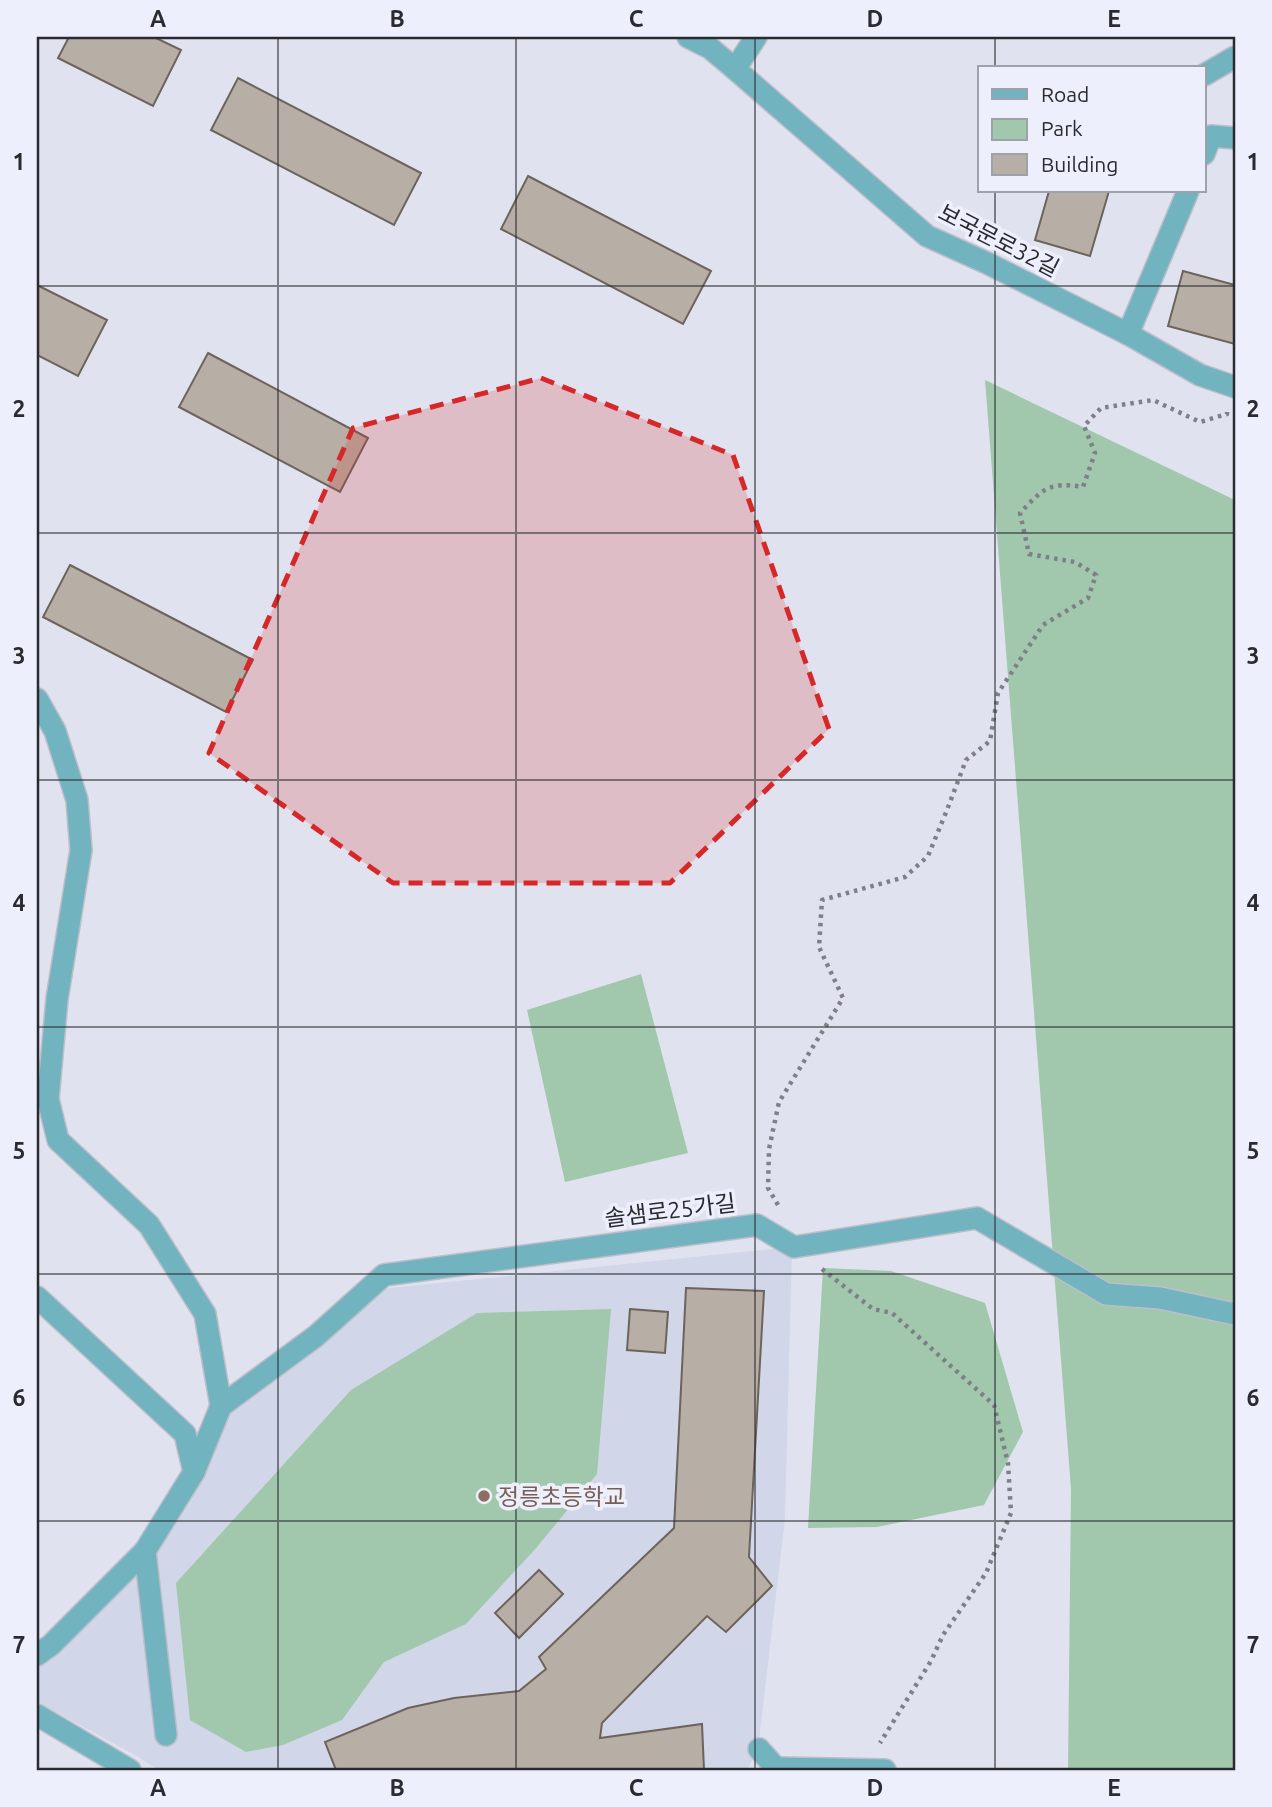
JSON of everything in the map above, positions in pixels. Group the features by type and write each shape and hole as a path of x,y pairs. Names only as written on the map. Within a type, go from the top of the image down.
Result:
{"street":[{"name":"보국문로32길","path":"688,37 710,48 927,236 1128,334 1232,396"},
{"path":"735,69 756,37"},
{"path":"1206,74 1235,57"},
{"path":"1206,149 1211,136 1235,138"},
{"path":"1128,334 1188,192"},
{"path":"37,699 55,731 77,800 80,850 47,998 48,1099 58,1140 149,1225 205,1314 221,1406 194,1472 145,1551 37,1656"},
{"path":"794,1247 977,1218 1106,1293 1160,1298 1235,1314"},
{"name":"솔샘로25가길","path":"221,1406 316,1336 384,1275 757,1225 794,1247"},
{"path":"37,1297 185,1434 194,1472"},
{"path":"145,1551 166,1735"},
{"path":"37,1715 130,1770"},
{"path":"759,1749 775,1769 885,1770"}],"path":[{"path":"781,1210 768,1188 769,1149 779,1102 842,998 819,947 822,900 905,877 928,856 966,760 990,741 998,693 1043,625 1088,598 1096,575 1075,562 1029,554 1020,513 1042,491 1062,483 1083,487 1095,453 1084,426 1101,408 1153,400 1200,422 1227,414 1232,396"},
{"path":"794,1247 873,1310 892,1313 994,1405 1008,1464 1011,1513 986,1573 943,1635 931,1661 863,1770"}],"highlighted area":[{"path":"541,378 733,455 829,729 670,883 393,883 209,753 353,428"}],"shaded area":[{"name":"정릉초등학교","path":"792,1247 785,1519 758,1749 747,1770 159,1770 37,1702 37,1666 155,1551 221,1406 380,1289"}],"green space":[{"path":"985,380 1235,500 1235,1770 1068,1770 1071,1489"},
{"path":"641,974 688,1153 565,1182 527,1010"},
{"path":"823,1268 891,1271 985,1303 1023,1432 984,1505 877,1527 808,1528"},
{"path":"611,1309 597,1474 537,1547 466,1624 384,1662 342,1720 283,1745 246,1752 190,1720 176,1583 351,1390 477,1313"}],"building":[{"path":"69,37 154,37 181,50 153,106 58,58"},
{"path":"238,78 421,173 394,225 211,130"},
{"path":"528,176 711,271 683,324 501,229"},
{"path":"1049,192 1109,192 1090,256 1035,240"},
{"path":"1183,271 1235,285 1235,344 1168,326"},
{"path":"37,285 107,320 78,376 37,355"},
{"path":"208,353 368,438 340,492 179,407"},
{"path":"70,565 253,660 226,712 43,617"},
{"path":"686,1288 764,1291 749,1557 772,1586 726,1632 707,1616 602,1723 600,1738 702,1724 704,1770 336,1770 325,1742 408,1708 454,1698 519,1691 546,1669 539,1657 674,1528"},
{"path":"630,1309 668,1312 665,1353 627,1350"},
{"path":"539,1570 563,1594 519,1638 495,1613"}],"place":[{"name":"정릉초등학교","path":"484,1496"}]}
